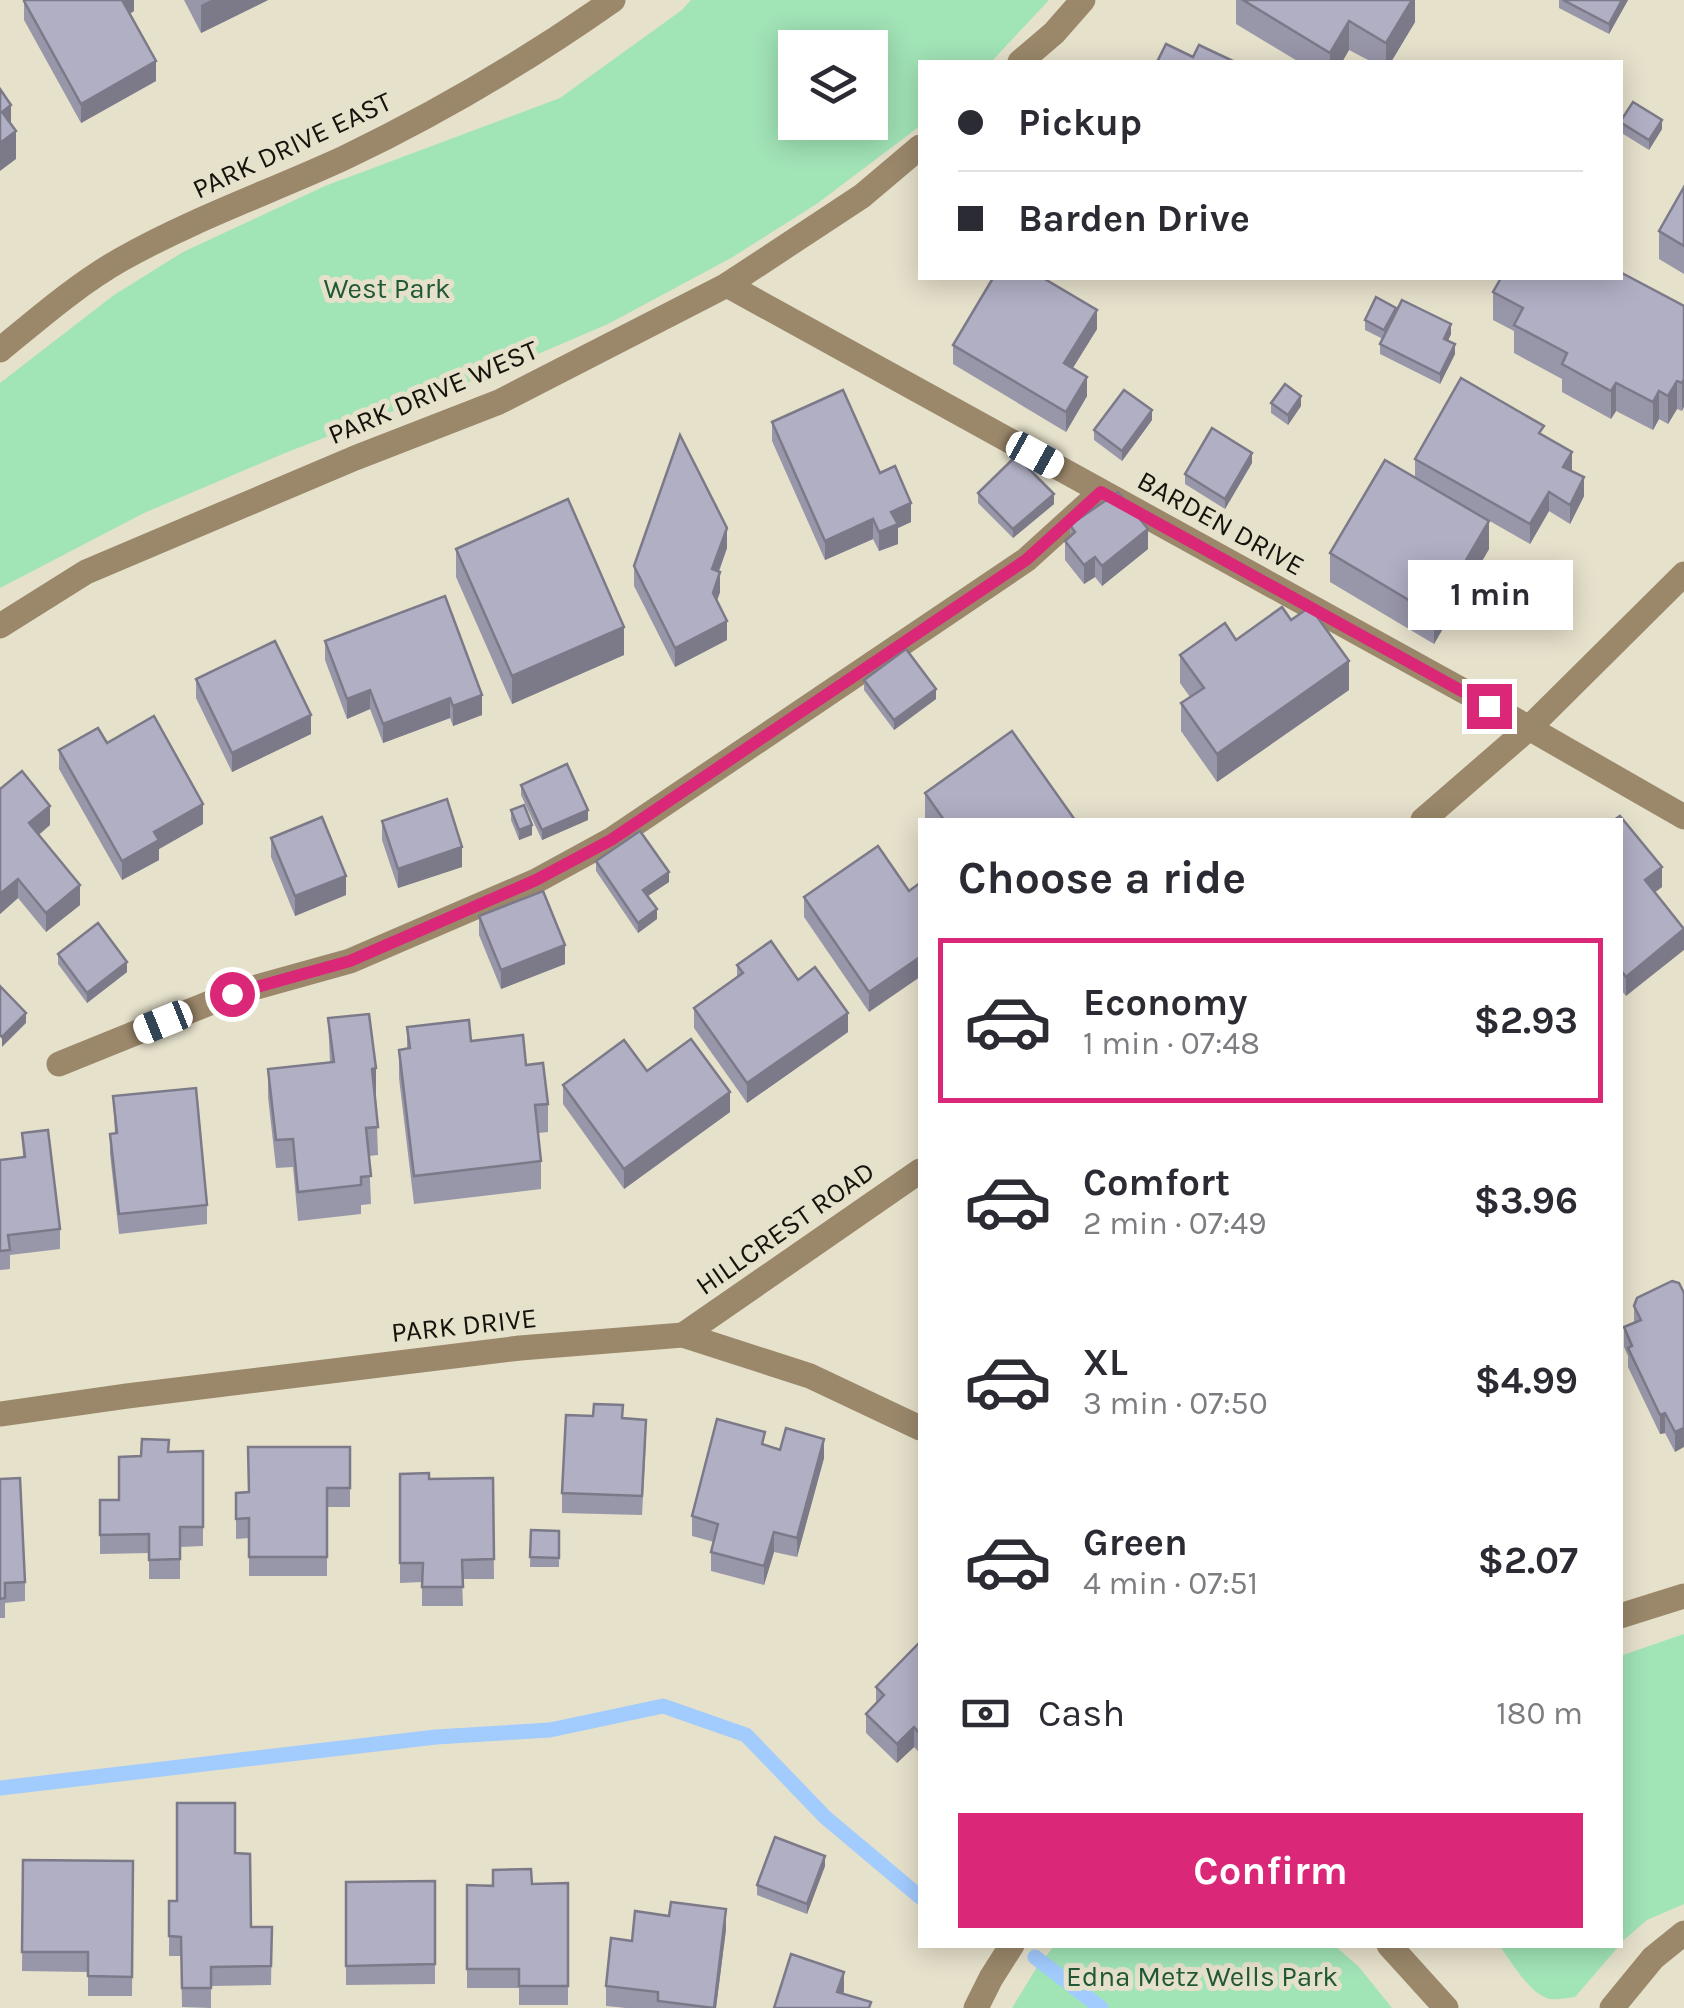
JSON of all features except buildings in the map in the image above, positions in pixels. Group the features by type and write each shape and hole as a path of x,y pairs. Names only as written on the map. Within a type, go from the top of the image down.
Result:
{"street":[{"name":"PARK DRIVE EAST","path":"0,350 60,300 122,260 226,208 344,158 457,100 549,46 614,0"},
{"path":"1022,60 1054,33 1083,0"},
{"name":"PARK DRIVE WEST","path":"0,626 86,572 355,458 499,402 727,285 862,196 918,149"},
{"name":"BARDEN DRIVE","path":"727,285 1684,817"},
{"path":"59,1064 232,994 350,961 536,880 596,848 1026,560 1101,492"},
{"path":"1425,818 1529,728 1684,574"},
{"name":"HILLCREST ROAD","path":"684,1335 918,1171"},
{"name":"PARK DRIVE","path":"0,1414 520,1348 684,1335 810,1376 918,1427"},
{"path":"1623,1615 1684,1596"},
{"path":"1612,2008 1653,1958 1684,1933"},
{"path":"976,2008 1010,1948"},
{"path":"1392,1948 1446,2008"}],"green space":[{"name":"West Park","path":"691,0 1049,0 993,60 918,60 918,128 818,203 731,258 608,324 144,513 0,588 0,383 114,295 183,252 325,186 560,98"},
{"path":"1684,1634 1684,1904 1647,1920 1623,1941 1623,1655"},
{"name":"Edna Metz Wells Park","path":"1053,1948 1337,1948 1359,1967 1392,2008 1012,2008"},
{"path":"1501,1948 1617,1948 1575,1997 1550,1999 1535,1991"}],"waterway":[{"path":"0,1788 436,1737 550,1730 663,1706 746,1735 825,1817 918,1895"},
{"path":"1035,1957 1101,2008"}],"route":[{"path":"232,994 350,961 536,880 611,840 1026,560 1101,492 1489,706"}]}
